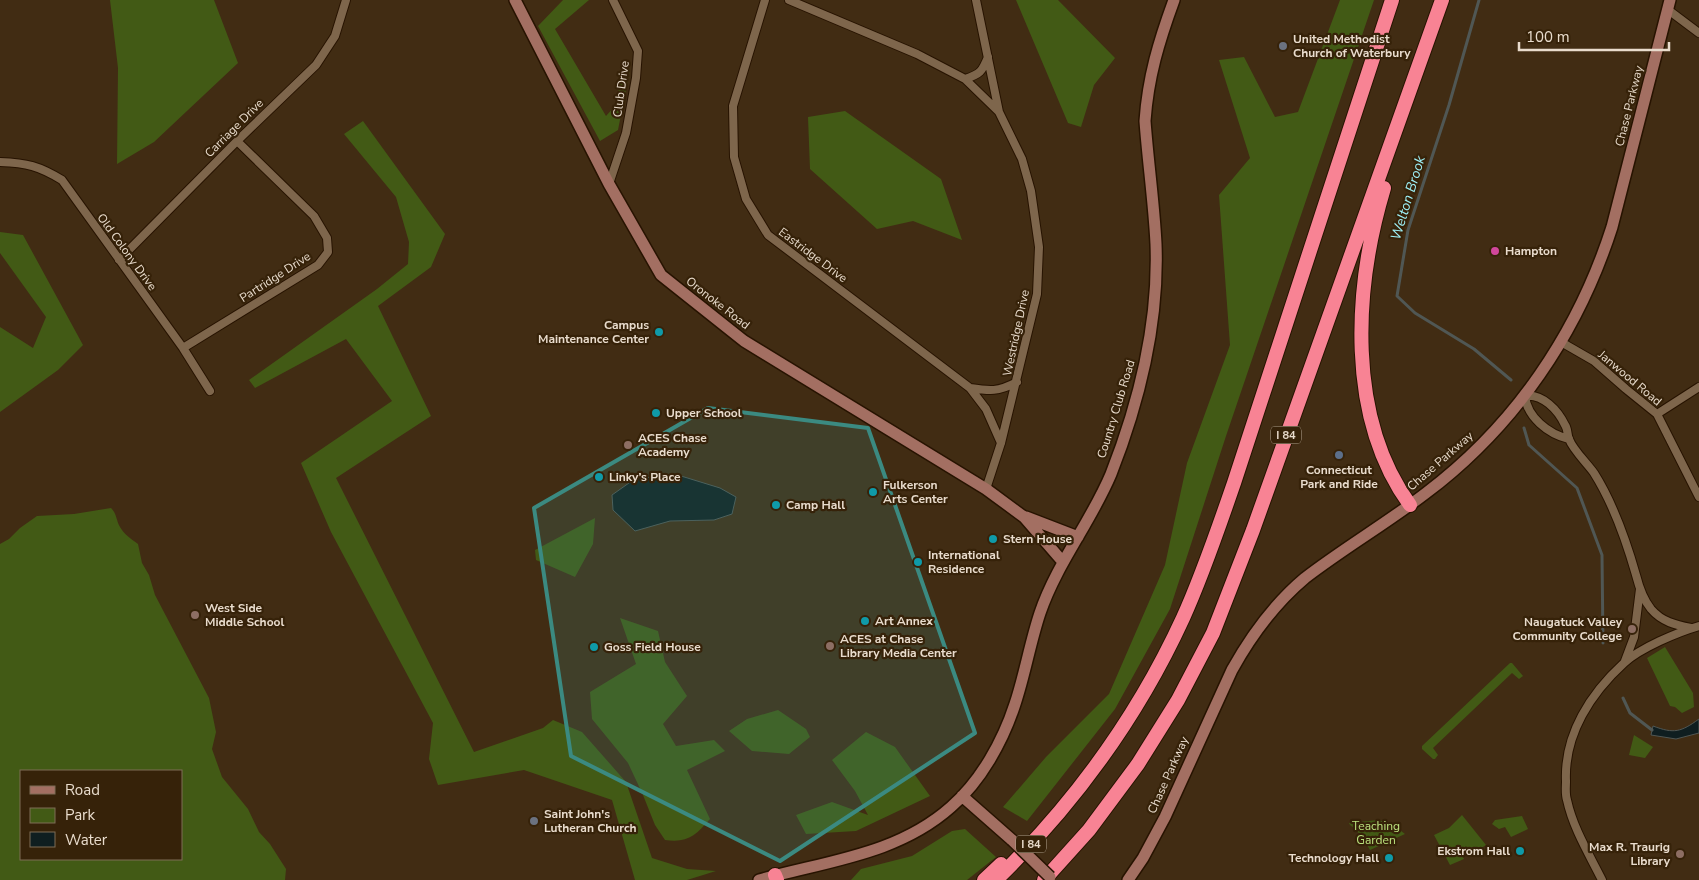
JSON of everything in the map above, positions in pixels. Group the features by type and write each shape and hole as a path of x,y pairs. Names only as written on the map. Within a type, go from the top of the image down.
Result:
{"highway":[{"name":"I 84","path":"996,880 1039,836 1110,746 1167,652 1198,584 1234,483 1392,0"},
{"name":"I 84","path":"1044,880 1089,830 1138,764 1178,700 1213,633 1250,538 1442,0"},
{"path":"1410,505 1397,488 1388,469 1371,414 1363,362 1362,293 1372,228 1436,17"},
{"path":"984,880 1064,806"}],"street":[{"name":"Carriage Drive","path":"119,260 237,141 316,65 335,36 346,0"},
{"name":"Oronoke Road","path":"515,0 610,184 661,275 744,341 986,489 1024,517 1063,562"},
{"name":"Club Drive","path":"610,184 626,133 636,78 638,51 614,0"},
{"name":"Eastridge Drive","path":"765,0 733,106 734,158 746,198 768,235 970,388 986,409 1001,443"},
{"name":"Westridge Drive","path":"789,0 917,54 965,79 999,112 1022,159 1031,191 1039,247 1037,294 1017,382 1001,443 986,489"},
{"path":"976,0 999,112"},
{"name":"Country Club Road","path":"962,796 985,766 1004,731 1016,703 1040,613 1063,562 1110,475 1131,416 1147,356 1153,313 1156,246 1145,121 1146,103 1152,67 1174,0"},
{"path":"1668,5 1699,33"},
{"name":"Chase Parkway","path":"1128,880 1165,817 1232,670 1262,623 1287,593 1305,578 1410,505 1467,459 1525,396 1561,342 1588,290 1609,237 1620,200 1668,5"},
{"path":"965,79 978,75 988,58"},
{"name":"Partridge Drive","path":"183,348 318,265 328,252 327,238 314,216 237,141"},
{"name":"Old Colony Drive","path":"0,162 15,162 42,168 62,180 183,348 210,391"},
{"name":"Janwood Road","path":"1561,342 1594,360 1657,414 1699,497"},
{"path":"970,388 991,391 1004,389 1017,382"},
{"path":"1657,414 1699,387"},
{"path":"1568,439 1552,433 1533,416 1528,409 1525,396 1532,394 1539,396 1547,402 1566,425 1568,439 1594,474 1610,505 1626,540 1640,589 1651,609 1668,622 1695,627"},
{"name":"Oronoke Road","path":"1024,517 1078,537"},
{"path":"1625,661 1634,637 1640,589"},
{"path":"1602,880 1578,833 1566,798 1567,756 1578,720 1595,694 1625,661 1653,645 1695,627"},
{"path":"759,880 776,878 900,841 935,820 962,796 997,826 1052,880"}],"highlighted area":[{"path":"708,408 868,428 975,733 780,861 571,756 534,508"}],"green space":[{"path":"110,0 214,0 238,63 154,142 117,164 118,68"},
{"path":"563,0 589,0 555,29 606,116 615,106 624,69 630,69 618,130 600,141 538,26"},
{"path":"1016,0 1058,0 1115,58 1094,85 1081,127 1068,123"},
{"path":"1340,0 1374,0 1226,436 1170,609 1115,709 1027,821 1003,807 1046,757 1109,694 1165,565 1187,463 1230,345 1219,195 1250,158 1219,60 1244,57 1275,117 1298,112"},
{"path":"845,111 941,179 962,240 913,221 877,229 810,169 808,117"},
{"path":"363,121 445,234 431,267 378,306 431,416 336,478 474,752 543,728 553,720 582,732 626,782 652,858 687,869 716,871 687,880 635,880 612,800 524,770 438,785 429,759 433,723 331,532 301,463 392,401 346,339 255,388 249,380 377,289 408,264 409,242 396,197 344,134"},
{"path":"0,232 23,235 83,345 58,370 0,412 0,327 33,348 46,317 0,253"},
{"path":"111,508 122,530 138,544 142,563 149,575 155,595 209,698 216,732 212,749 222,777 248,809 259,832 270,844 286,869 285,880 0,880 0,544 37,516 74,514"},
{"path":"595,518 593,544 575,577 536,560 535,550"},
{"path":"620,618 658,631 665,662 687,696 663,724 676,746 714,740 725,751 687,770 710,819 695,834 685,839 665,840 655,825 628,763 592,719 590,692 636,664"},
{"path":"1665,647 1693,693 1694,707 1682,713 1675,707 1670,706 1647,658"},
{"path":"1510,663 1523,676 1519,679 1512,673 1433,748 1438,755 1433,759 1422,749 1422,746"},
{"path":"778,710 806,729 810,737 789,754 752,751 729,731 747,719"},
{"path":"866,732 895,747 930,796 856,831 806,834 796,815 832,802 868,815 855,791 832,760"},
{"path":"1634,735 1653,747 1645,758 1629,755"},
{"path":"1462,815 1486,845 1470,855 1463,847 1459,849 1464,859 1450,865 1434,835 1449,828"},
{"path":"1522,816 1528,829 1511,837 1505,827 1499,829 1492,824 1495,820"},
{"name":"Teaching Garden","path":"1378,820 1392,824 1405,834 1370,850 1349,823"},
{"path":"965,829 996,857 967,880 851,880 861,869 912,856 952,831"}],"water":[{"path":"681,476 720,488 736,497 732,514 714,520 670,521 635,531 613,510 612,495 636,478"},
{"path":"1699,719 1699,733 1676,739 1651,735 1653,726 1672,731 1687,727"}],"waterway":[{"name":"Welton Brook","path":"1479,0 1449,105 1408,230 1397,296 1415,313 1474,349 1511,380"},
{"name":"Welton Brook","path":"1524,428 1529,445 1577,488 1602,555 1603,643"},
{"name":"Welton Brook","path":"1623,698 1630,713 1652,730"}],"place":[{"name":"United Methodist Church of Waterbury","path":"1283,46"},
{"name":"Hampton","path":"1495,251"},
{"name":"Campus Maintenance Center","path":"659,332"},
{"name":"Upper School","path":"656,413"},
{"name":"ACES Chase Academy","path":"628,445"},
{"name":"Connecticut Park and Ride","path":"1339,455"},
{"name":"Linky’s Place","path":"599,477"},
{"name":"Fulkerson Arts Center","path":"873,492"},
{"name":"Camp Hall","path":"776,505"},
{"name":"Stern House","path":"993,539"},
{"name":"International Residence","path":"918,562"},
{"name":"West Side Middle School","path":"195,615"},
{"name":"Art Annex","path":"865,621"},
{"name":"Naugatuck Valley Community College","path":"1632,629"},
{"name":"ACES at Chase Library Media Center","path":"830,646"},
{"name":"Goss Field House","path":"594,647"},
{"name":"Saint John's Lutheran Church","path":"534,821"},
{"name":"Ekstrom Hall","path":"1520,851"},
{"name":"Max R. Traurig Library","path":"1680,854"},
{"name":"Technology Hall","path":"1389,858"}]}
